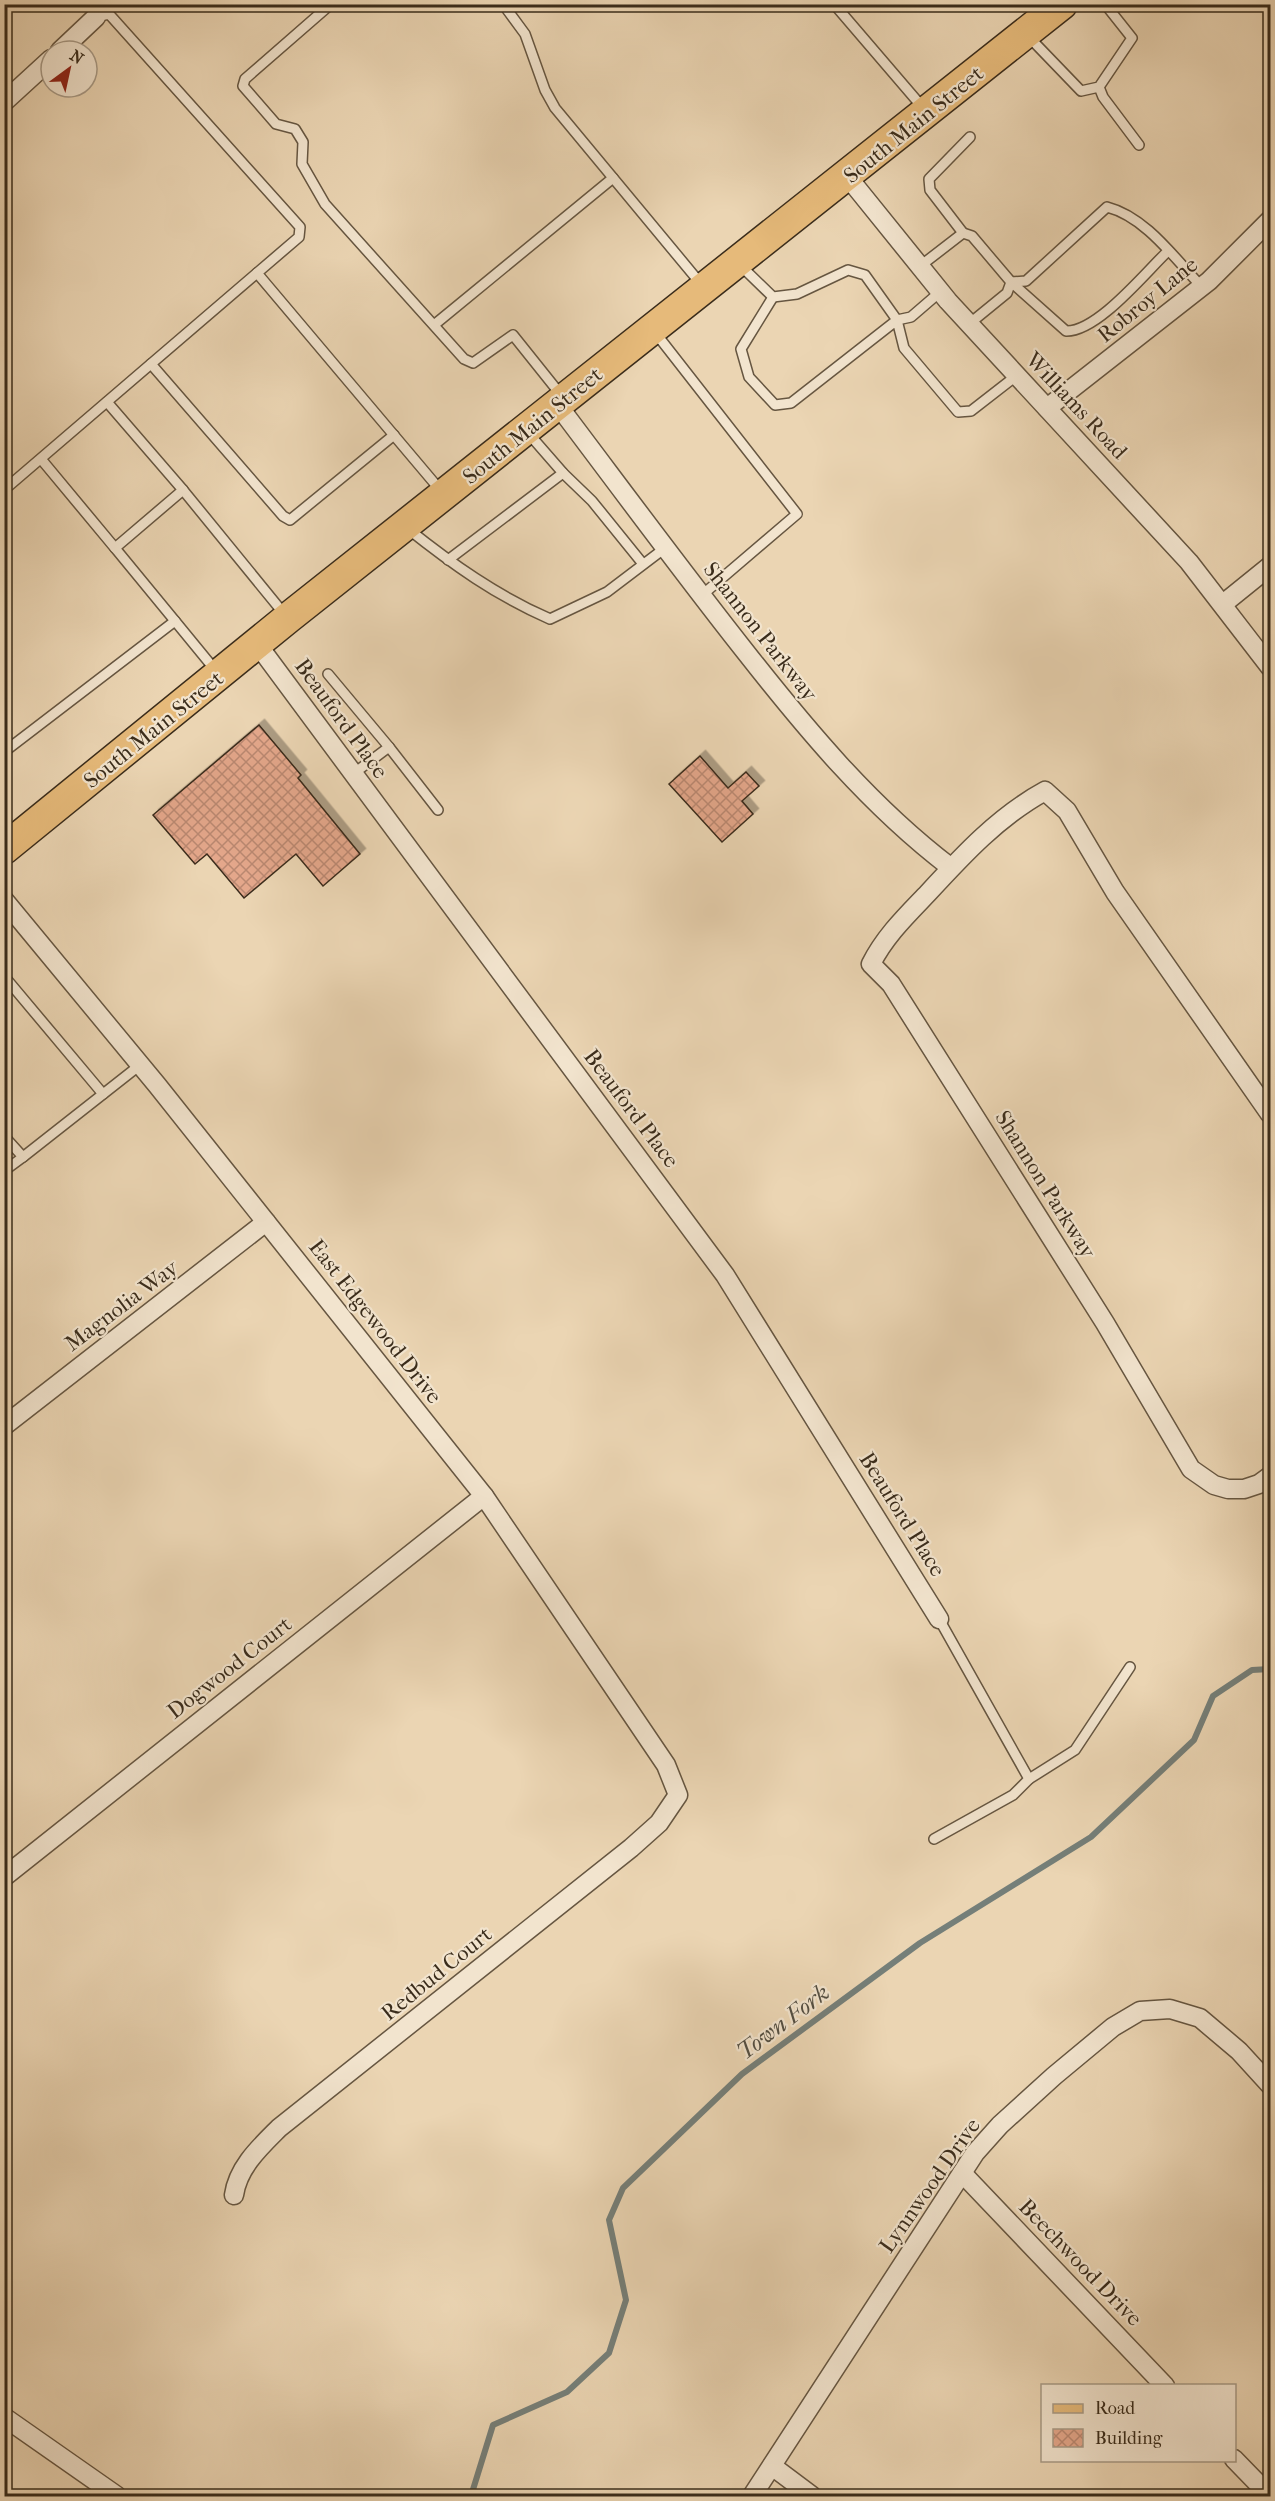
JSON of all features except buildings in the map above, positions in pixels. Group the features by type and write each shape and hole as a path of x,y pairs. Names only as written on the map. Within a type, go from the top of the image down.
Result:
{"main road":[{"name":"South Main Street","path":"4,849 258,645 288,618 1061,5"}],"street":[{"path":"73,39 96,17"},
{"path":"4,102 39,70"},
{"name":"Williams Road","path":"847,176 940,292 1167,537 1223,604 1270,667"},
{"name":"Robroy Lane","path":"1047,408 1202,287 1270,220"},
{"name":"Shannon Parkway","path":"560,401 701,596 835,761 903,828 950,867"},
{"path":"1223,604 1270,566"},
{"name":"Beauford Place","path":"258,645 725,1275 939,1619"},
{"name":"Shannon Parkway","path":"1270,1114 1115,892 1084,837 1056,799 1045,791 1018,806 950,867 881,944 871,964 891,984 1106,1323 1191,1469 1214,1485 1228,1489 1244,1489 1259,1484 1270,1476"},
{"name":"East Edgewood Drive","path":"7,909 140,1065 484,1496 661,1756 678,1795"},
{"name":"Magnolia Way","path":"4,1426 266,1222"},
{"name":"Dogwood Court","path":"4,1877 484,1496"},
{"name":"Redbud Court","path":"234,2195 239,2179 251,2157 279,2128 631,1848 664,1817 678,1795"},
{"name":"Lynnwood Drive","path":"752,2496 987,2138 1012,2113 1113,2027 1140,2011 1170,2009 1200,2018 1239,2051 1270,2085"},
{"name":"Beechwood Drive","path":"962,2173 1164,2384"},
{"path":"4,2416 117,2496"},
{"path":"1236,2461 1270,2496"},
{"path":"771,2466 812,2496"}],"lane":[{"path":"331,4 245,79 243,86 276,124 295,129 303,142 302,164 325,204 464,359 473,363 513,334 560,401"},
{"path":"503,4 525,34 545,90 555,108 704,288"},
{"path":"834,4 927,113"},
{"path":"1026,34 1081,91 1099,87 1132,38 1105,4"},
{"path":"4,490 299,237 300,227 109,14 96,17"},
{"path":"1099,87 1103,97 1139,145"},
{"path":"970,137 928,179 930,190 963,233 972,236 1011,282 1066,331 1074,331 1091,325 1167,252"},
{"path":"434,325 613,178"},
{"path":"1011,282 1026,281 1107,207 1122,211 1140,224 1202,287"},
{"path":"918,267 963,233"},
{"path":"738,262 773,297"},
{"path":"773,297 797,294 848,270 865,275 897,320 903,348 958,412 971,411 1016,376"},
{"path":"257,273 445,495"},
{"path":"969,324 1007,293 1011,282"},
{"path":"773,297 741,349 749,377 775,405 791,403 897,320 911,317 940,292"},
{"path":"652,329 797,514 701,596"},
{"path":"152,364 283,516 290,520 394,435"},
{"path":"107,402 288,618"},
{"path":"525,430 562,473 592,501 643,564"},
{"path":"41,459 220,675"},
{"path":"448,560 562,473"},
{"path":"115,548 183,490"},
{"path":"405,526 448,560 510,602 550,619 607,592 665,548"},
{"path":"4,752 175,621"},
{"path":"328,674 438,810"},
{"path":"353,774 389,747"},
{"path":"4,976 103,1094"},
{"path":"4,1171 140,1065"},
{"path":"4,1136 23,1157"},
{"path":"939,1619 1029,1779"},
{"path":"934,1839 1013,1795 1029,1779 1075,1750 1130,1667"}],"waterway":[{"name":"Town Fork","path":"471,2496 493,2425 567,2392 609,2353 626,2300 609,2220 623,2188 742,2074 920,1943 1091,1837 1194,1740 1213,1696 1252,1670 1270,1669"}]}
